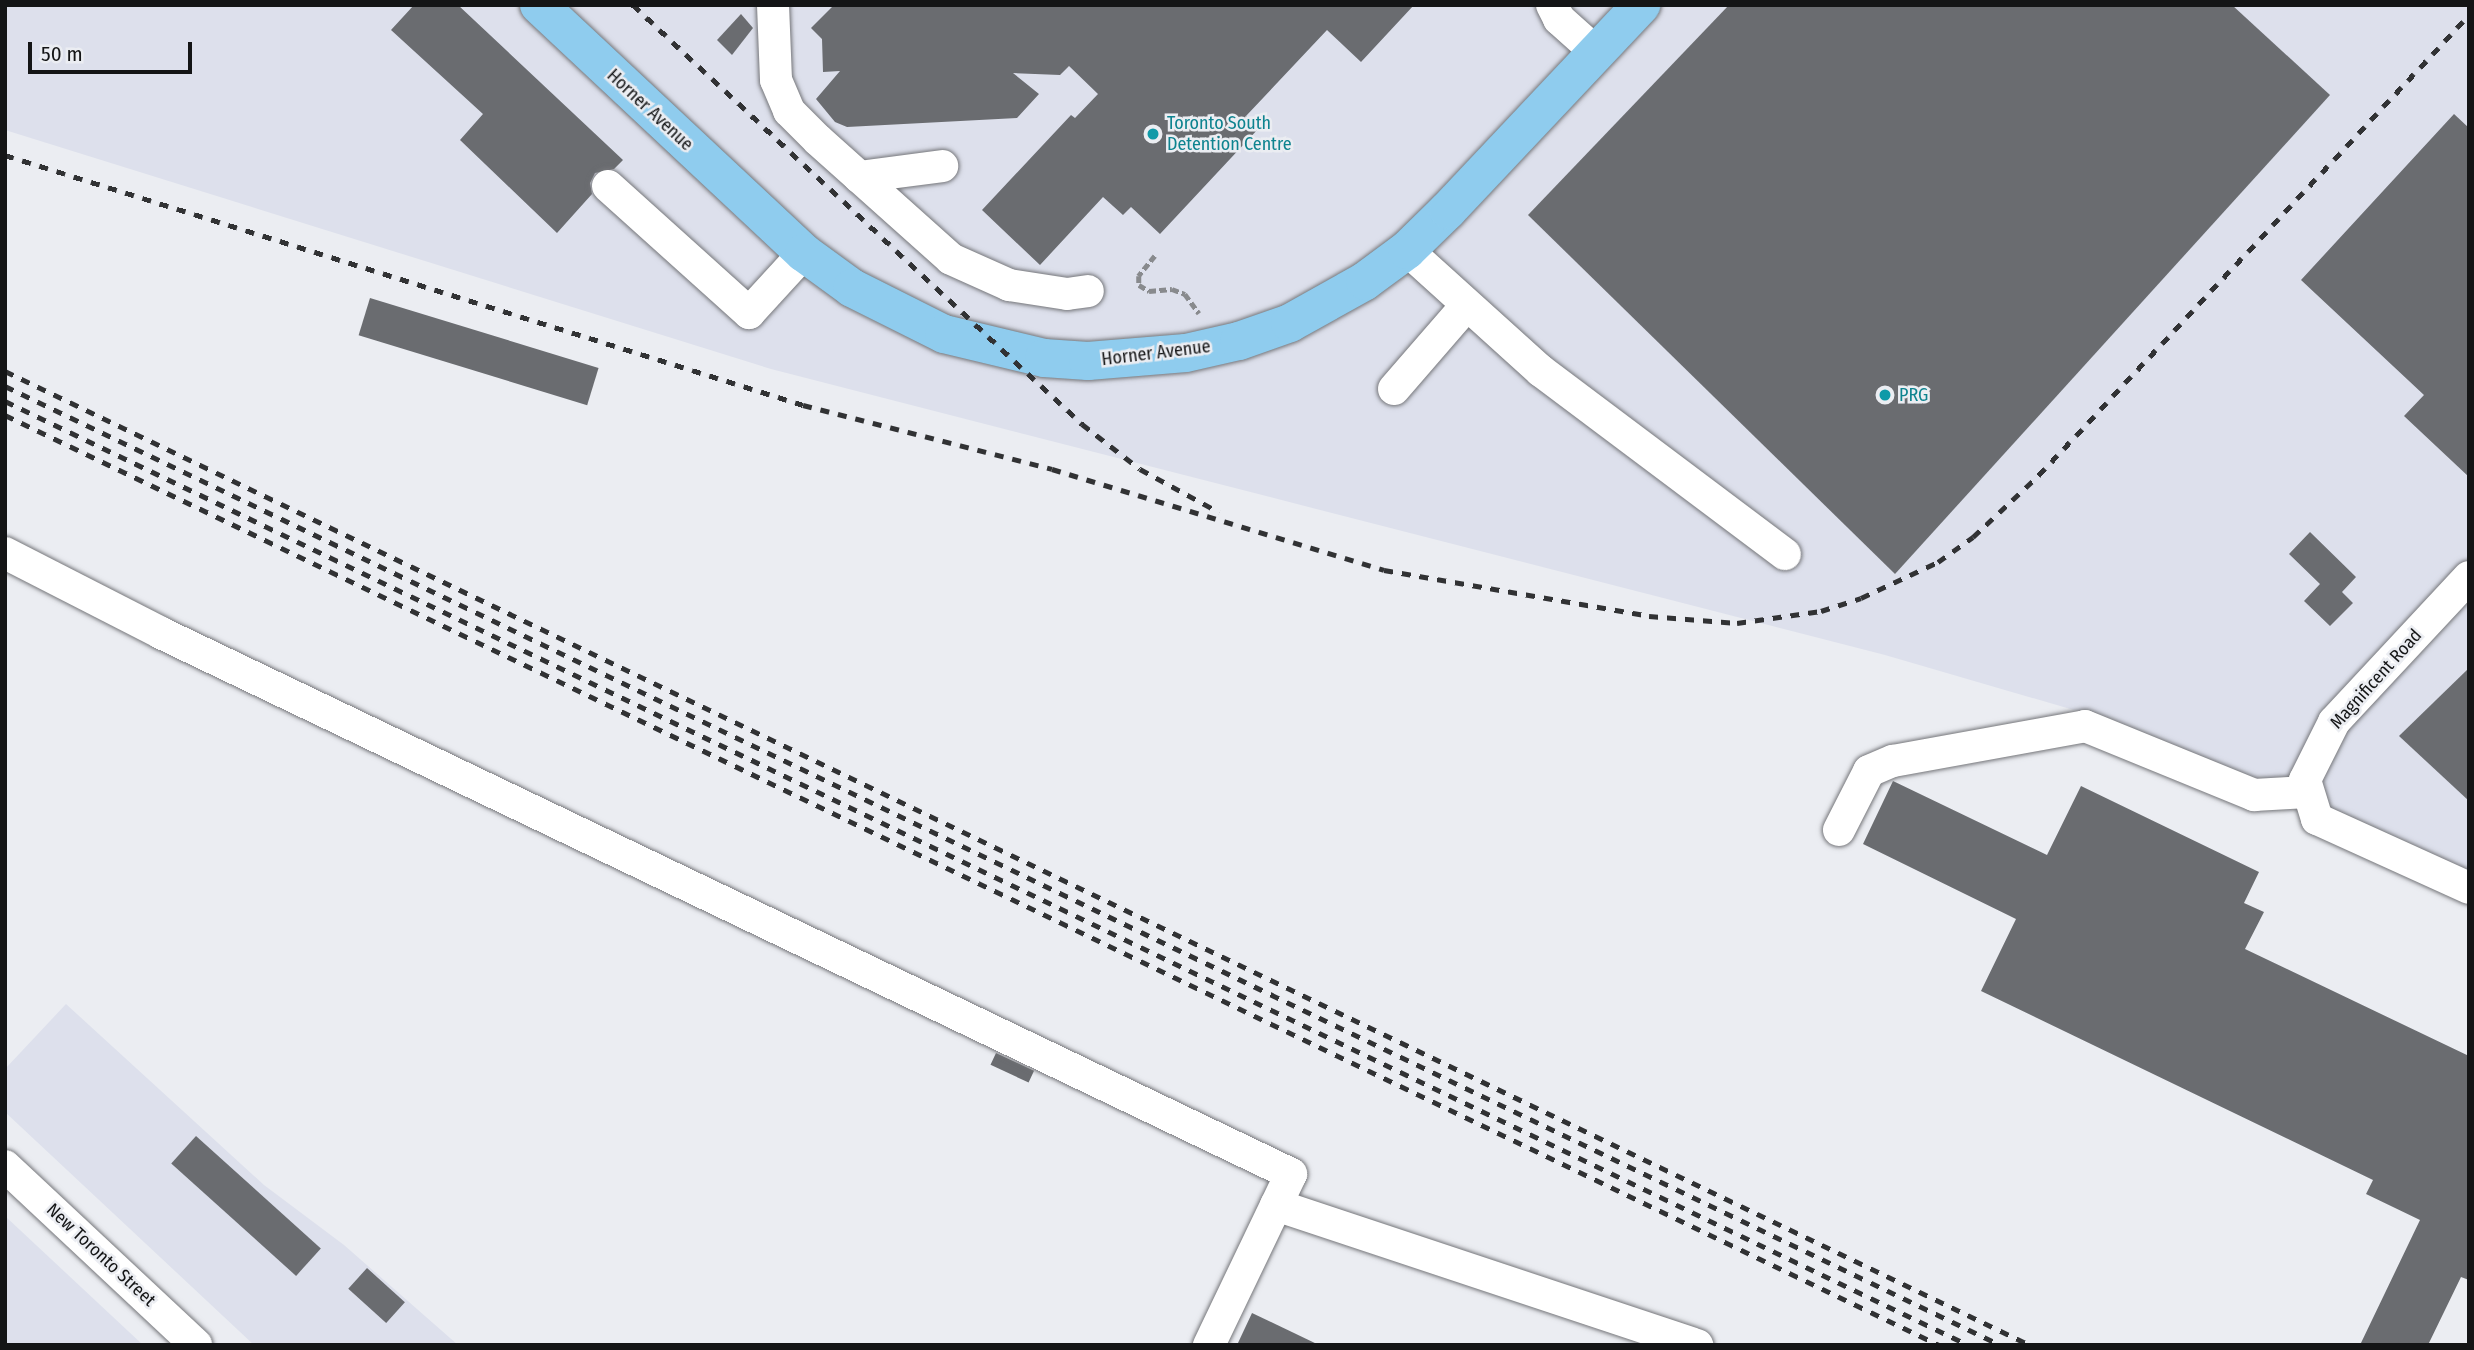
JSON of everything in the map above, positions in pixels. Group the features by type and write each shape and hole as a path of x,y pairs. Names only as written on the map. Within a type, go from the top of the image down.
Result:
{"main road":[{"name":"Horner Avenue","path":"539,5 804,253 852,288 944,334 1044,358 1088,361 1186,353 1239,341 1333,300 1407,250 1641,5"}],"street":[{"path":"773,5 776,80 789,111 859,177 951,259 1009,285 1068,294 1088,291"},
{"path":"1548,10 1597,53"},
{"path":"859,177 942,166"},
{"path":"608,186 749,313 804,253"},
{"path":"1407,250 1541,371 1785,554"},
{"path":"1394,389 1466,306"},
{"path":"5,553 161,633 1291,1174 1209,1345"},
{"name":"Magnificent Road","path":"2307,792 2305,780 2333,722 2469,577"},
{"path":"1839,830 1870,771 1893,761 2085,726 2254,795 2307,792 2317,819 2469,888"},
{"name":"New Toronto Street","path":"5,1166 196,1345"},
{"path":"1276,1205 1697,1345"}],"path":[{"path":"1155,256 1139,276 1139,285 1149,291 1185,294 1199,313"}],"shaded area":[{"path":"5,5 2469,5 2469,874 2091,715 1885,655 771,369 5,130"},
{"path":"66,1004 264,1185 344,1245 458,1345 254,1345 5,1112 5,1069"},
{"path":"5,1216 143,1345 5,1345"}],"building":[{"path":"414,5 458,5 623,160 614,169 595,173 590,183 592,194 557,233 460,140 483,114 391,30"},
{"name":"Toronto South Detention Centre","path":"834,5 1414,5 1361,62 1327,30 1246,116 1259,128 1160,234 1131,207 1123,215 1103,197 1040,265 982,210 1071,115 1075,118 1098,94 1069,66 1060,75 1013,73 1039,94 1017,118 847,127 835,122 816,99 840,71 823,72 822,39 811,28"},
{"name":"PRG","path":"1729,5 2232,5 2330,95 1895,574 1528,215"},
{"path":"741,14 753,28 732,55 717,40"},
{"path":"2454,114 2469,128 2469,477 2404,416 2424,395 2301,280"},
{"path":"370,298 599,368 587,405 359,335"},
{"path":"2310,532 2356,577 2342,592 2353,603 2330,626 2304,601 2320,584 2289,554"},
{"path":"2469,668 2469,801 2399,736"},
{"path":"1893,781 2047,855 2081,786 2259,872 2244,903 2264,912 2245,949 2469,1056 2469,1280 2461,1277 2428,1345 2360,1345 2420,1220 2366,1194 2373,1180 1981,991 2016,919 1863,844"},
{"path":"996,1053 1034,1071 1029,1083 991,1065"},
{"path":"196,1136 321,1248 296,1276 171,1163"},
{"path":"367,1268 405,1302 386,1323 348,1289"},
{"path":"1252,1313 1319,1345 1237,1345"}],"railway":[{"path":"633,5 1082,424 1140,469 1219,512"},
{"path":"5,155 803,405 1052,469 1384,570 1649,616 1737,623 1821,611 1861,598 1938,562 1973,537 2039,475 2469,15"},
{"path":"5,371 2030,1345"},
{"path":"5,386 2000,1345"},
{"path":"5,401 1968,1345"},
{"path":"5,415 1939,1345"}],"place":[{"name":"Toronto South Detention Centre","path":"1153,134"},
{"name":"PRG","path":"1885,395"}]}
